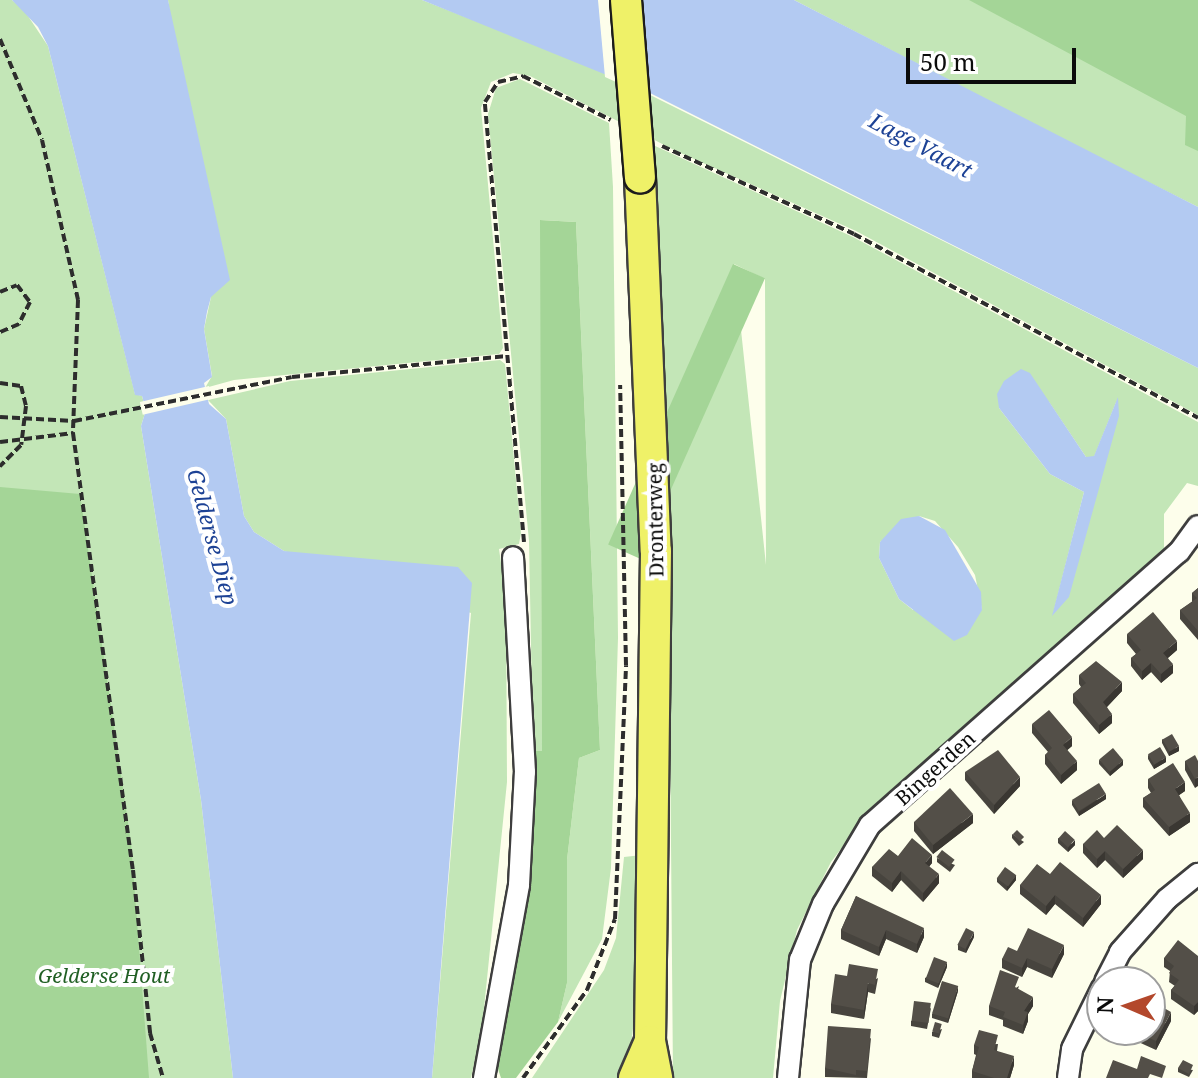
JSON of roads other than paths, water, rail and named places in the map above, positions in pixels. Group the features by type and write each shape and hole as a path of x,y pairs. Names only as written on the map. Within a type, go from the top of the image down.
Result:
{"main road":[{"name":"Dronterweg","path":"626,0 640,177 656,565 650,1041 657,1078"},
{"name":"Dronterweg","path":"634,1078 650,1041"}],"street":[{"name":"Bingerden","path":"788,1078 800,960 823,904 870,825 1179,552 1198,526"},
{"path":"484,1078 519,885 523,711 513,557"},
{"path":"1113,966 1120,952 1167,899 1198,874"},
{"path":"1068,1078 1072,1049 1086,1021"}],"water":[{"name":"Gelderse Diep","path":"12,0 168,0 230,280 211,297 207,312 204,329 212,377 204,383 209,404 226,419 244,516 254,532 284,551 458,567 472,583 432,1078 233,1078 201,800 141,426 146,410 142,396 135,395 48,46 38,27"},
{"name":"Lage Vaart","path":"422,0 794,0 1198,207 1198,368 646,91"},
{"path":"1021,369 1030,373 1086,457 1094,456 1118,397 1119,416 1069,597 1052,616 1084,492 1050,474 999,408 997,394 1004,381"},
{"path":"919,516 945,530 981,592 982,610 967,635 954,641 899,599 879,558 880,542 901,519"}],"park label":[{"name":"Gelderse Hout","path":"104,975"}]}
